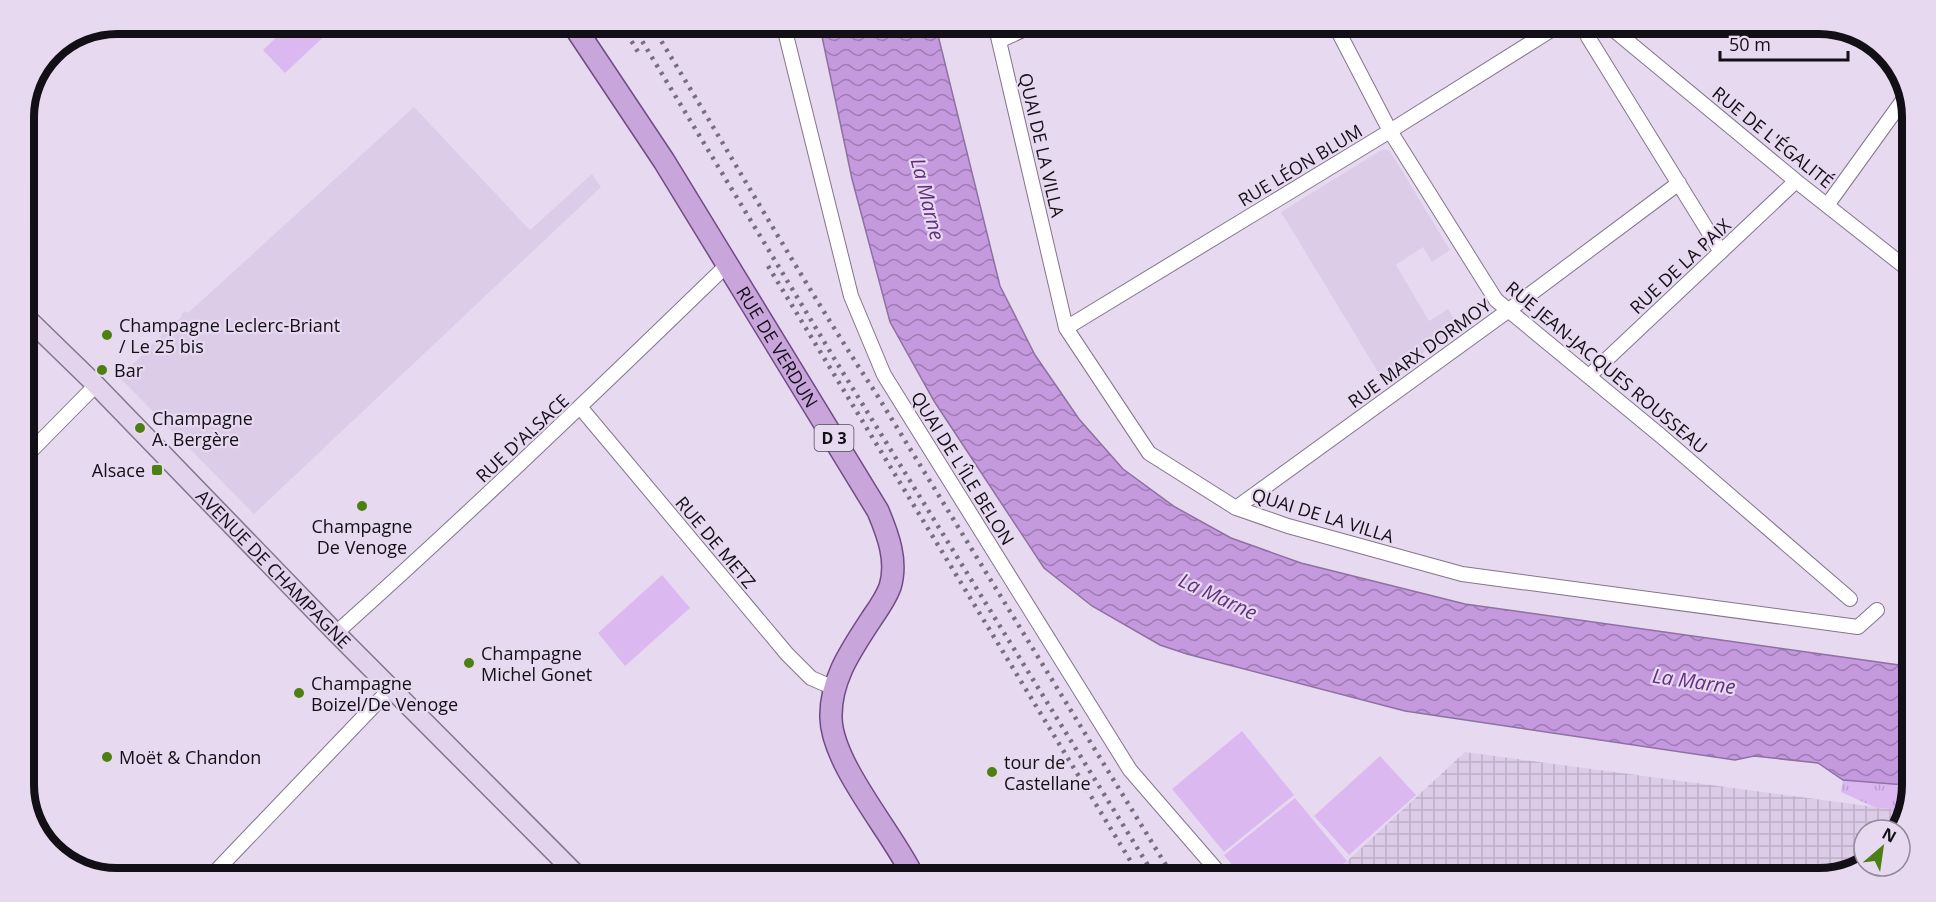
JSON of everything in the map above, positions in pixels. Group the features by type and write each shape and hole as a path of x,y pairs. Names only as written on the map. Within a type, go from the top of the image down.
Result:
{"main road":[{"name":"RUE DE VERDUN","path":"579,34 664,161 728,264 873,502 888,536 892,553 890,586 884,601 846,658 834,688 831,718 832,730 846,765 908,868"},
{"name":"AVENUE DE CHAMPAGNE","path":"35,326 570,868"}],"street":[{"name":"QUAI DE L'ÎLE BELON","path":"786,34 851,296 884,375 1130,770 1214,868"},
{"name":"QUAI DE LA VILLA","path":"998,34 1066,328 1149,453 1236,508 1287,526 1462,574 1858,627 1877,610"},
{"name":"RUE JEAN-JACQUES ROUSSEAU","path":"1340,34 1390,131 1496,300 1589,376 1850,599"},
{"name":"RUE LÉON BLUM","path":"1066,328 1545,34"},
{"path":"1588,34 1588,37 1721,252"},
{"name":"RUE DE L'ÉGALITÉ","path":"1619,34 1796,181 1901,264"},
{"path":"1828,204 1900,104"},
{"name":"RUE DE LA PAIX","path":"1589,376 1796,181"},
{"name":"RUE MARX DORMOY","path":"1236,508 1509,310 1679,183"},
{"name":"RUE D'ALSACE","path":"336,633 410,568 728,264"},
{"path":"35,447 96,386"},
{"name":"RUE DE METZ","path":"580,407 787,654 811,678 834,688"},
{"path":"219,868 391,688"}],"shaded area":[{"path":"414,107 530,230 592,174 601,187 254,514 119,377 185,311 188,313"},
{"path":"1383,149 1390,151 1450,250 1432,262 1423,247 1396,265 1429,321 1448,309 1459,326 1384,382 1281,212"},
{"path":"1465,752 1897,810 1894,818 1852,818 1852,860 1818,868 1340,868"}],"green space":[{"path":"280,34 327,34 285,73 263,50"},
{"path":"662,575 690,608 625,666 598,633"},
{"path":"1242,731 1294,795 1224,852 1172,789"},
{"path":"1380,756 1416,795 1349,855 1314,816"},
{"path":"1843,780 1902,785 1897,810 1874,807 1841,792"},
{"path":"1295,798 1347,861 1338,868 1235,868 1224,855"}],"water":[{"name":"La Marne","path":"821,34 938,34 1000,286 1035,355 1079,419 1123,469 1175,507 1231,538 1301,563 1465,604 1902,665 1902,785 1843,780 1818,763 1754,756 1735,760 1405,711 1160,645 1092,606 1044,568 934,401 890,322 852,179"}],"railway":[{"path":"627,34 640,55"},
{"path":"638,34 837,363 1150,868"},
{"path":"657,34 819,304 1168,868"},
{"path":"768,266 1135,868"}],"place":[{"name":"Champagne Leclerc-Briant / Le 25 bis","path":"107,335"},
{"name":"Bar","path":"102,370"},
{"name":"Champagne A. Bergère","path":"140,428"},
{"name":"Alsace","path":"157,470"},
{"name":"Champagne De Venoge","path":"362,506"},
{"name":"Champagne Michel Gonet","path":"469,663"},
{"name":"Champagne Boizel/De Venoge","path":"299,693"},
{"name":"Moёt & Chandon","path":"107,757"},
{"name":"tour de Castellane","path":"992,772"}]}
